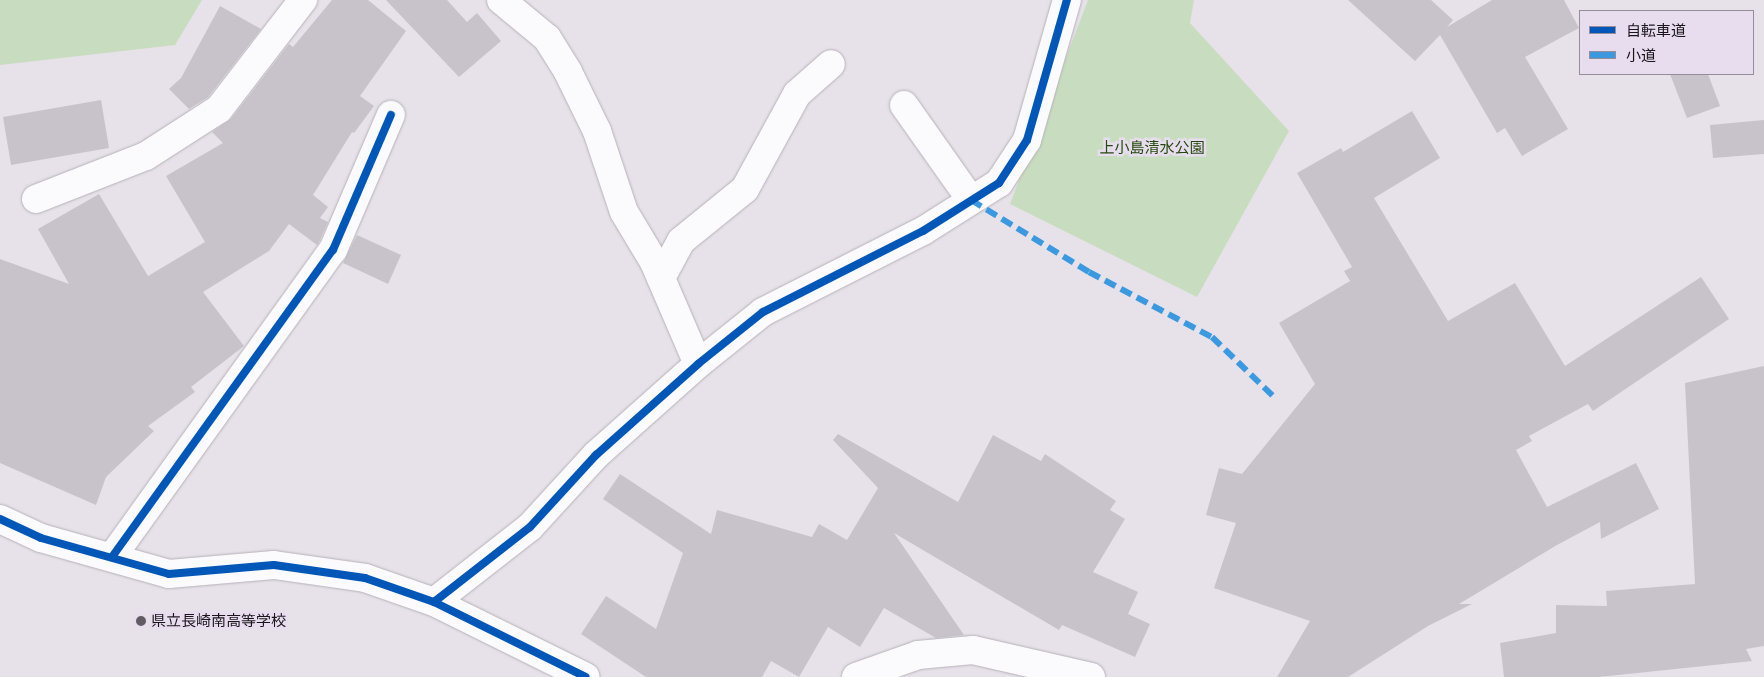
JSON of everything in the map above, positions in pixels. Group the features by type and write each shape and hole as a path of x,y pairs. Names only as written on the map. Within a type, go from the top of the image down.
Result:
{"street":[{"path":"36,199 146,156 218,109 304,0"},
{"path":"501,0 547,38 568,72 597,131 624,212 661,278 698,364"},
{"path":"434,602 530,528 596,455 698,364 763,312 923,231 999,183 1027,140 1064,1"},
{"path":"661,278 681,241 745,189 796,94 831,64"},
{"path":"904,105 971,200"},
{"path":"112,558 333,250 392,115"},
{"path":"0,518 41,538 169,574 274,565 365,578 434,602 586,677"},
{"path":"856,677 918,655 973,650 1090,677"}],"green space":[{"path":"0,0 202,0 175,45 0,65"},
{"name":"上小島清水公園","path":"1088,0 1194,0 1190,23 1289,131 1197,297 1010,204"}],"building":[{"path":"332,0 368,0 406,31 360,96 374,106 354,133 352,132 313,195 328,207 320,218 328,222 317,245 289,224 269,251 203,292 244,346 191,387 195,392 148,426 154,431 106,477 96,505 0,463 0,259 69,284 38,229 99,194 148,276 205,242 166,176 223,143 212,132 231,119 289,44 293,47"},
{"path":"386,0 447,0 467,22 477,13 501,41 459,77"},
{"path":"1348,0 1431,0 1453,20 1447,27 1492,0 1564,0 1579,28 1525,57 1568,129 1522,156 1505,128 1497,133 1440,35 1415,61"},
{"path":"220,6 261,29 208,97 189,109 169,89 181,78"},
{"path":"1670,75 1708,75 1720,106 1687,118"},
{"path":"101,100 109,148 11,165 3,117"},
{"path":"1412,111 1440,158 1374,198 1448,321 1515,283 1565,366 1701,277 1729,319 1593,411 1588,404 1529,436 1532,441 1516,450 1547,507 1636,463 1659,509 1601,539 1600,522 1557,545 1459,604 1472,604 1428,626 1348,677 1277,677 1310,621 1214,588 1236,523 1206,515 1219,468 1242,474 1315,384 1279,323 1350,281 1344,271 1352,267 1297,173 1341,148 1343,152"},
{"path":"1764,120 1764,154 1713,158 1710,125"},
{"path":"357,235 401,255 388,284 343,263"},
{"path":"1764,366 1764,646 1746,649 1752,661 1599,677 1504,677 1500,643 1556,633 1556,605 1607,606 1606,591 1695,584 1685,383"},
{"path":"838,434 958,502 993,435 1041,461 1045,454 1116,501 1110,510 1125,519 1093,572 1138,592 1128,614 1150,624 1135,657 1062,625 1059,630 894,533 964,635 936,638 884,608 860,647 828,627 799,677 771,661 762,677 646,677 581,634 606,596 656,629 683,553 603,499 620,474 711,534 717,510 812,537 819,524 847,540 878,488 833,440"}],"marked path":[{"path":"971,200 1089,272 1212,337 1273,396"}],"cycle path":[{"path":"434,602 530,527 596,455 698,364 763,312 923,231 999,183 1027,140 1067,0"},
{"path":"112,557 333,250 391,115"},
{"path":"0,519 41,538 169,574 274,565 365,578 434,602 586,677"}],"place":[{"name":"県立長崎南高等学校","path":"141,621"}]}
